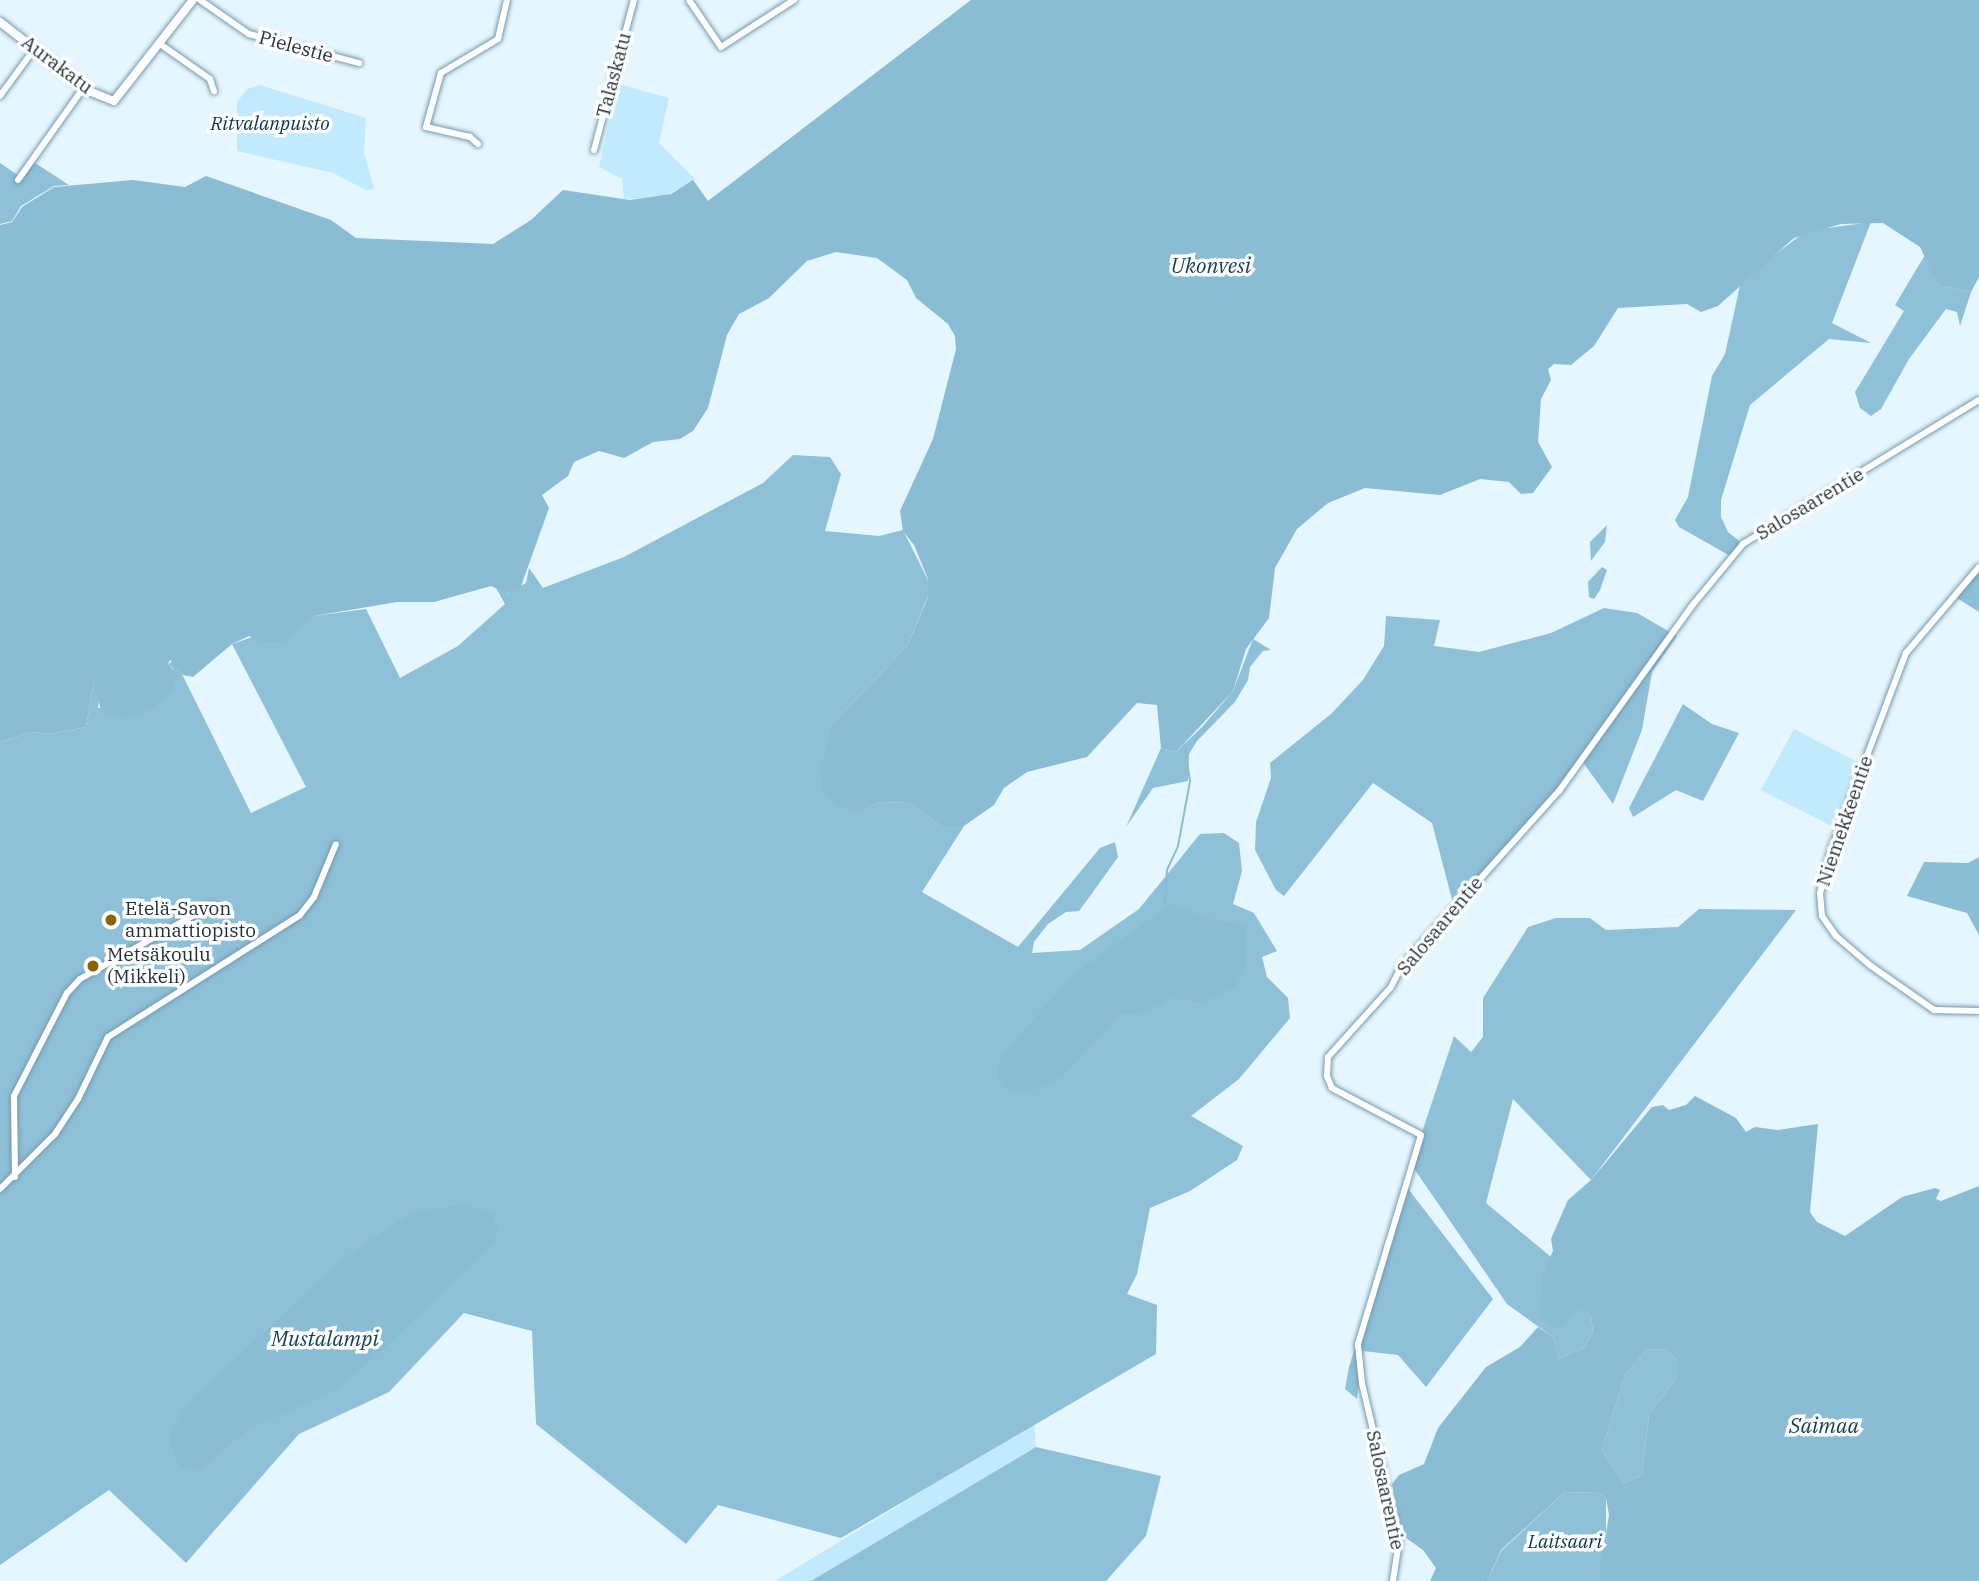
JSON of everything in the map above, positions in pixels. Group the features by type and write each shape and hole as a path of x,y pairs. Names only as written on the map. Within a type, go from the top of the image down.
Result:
{"street":[{"name":"Aurakatu","path":"0,22 84,87 105,100 118,99 193,0"},
{"name":"Pielestie","path":"200,0 249,34 359,63"},
{"path":"478,144 470,137 425,127 441,73 498,39 507,0"},
{"name":"Talaskatu","path":"594,150 634,0"},
{"path":"689,0 721,47 794,0"},
{"path":"160,44 210,79 214,91"},
{"path":"0,96 35,48"},
{"path":"18,180 84,87"},
{"name":"Salosaarentie","path":"1393,1581 1399,1541 1362,1384 1358,1343 1420,1135 1332,1088 1327,1076 1328,1057 1391,988 1401,967 1559,791 1691,607 1743,544 1979,400"},
{"name":"Niemekkeentie","path":"1979,567 1906,653 1831,850 1820,893 1822,916 1836,936 1871,966 1934,1010 1979,1011"},
{"path":"0,1189 15,1177 72,1108 108,1037 300,915 314,897 336,844"},
{"path":"15,1177 14,1096 66,993 80,979 212,905"}],"green space":[{"path":"618,84 669,98 659,143 696,180 662,197 624,199 622,179 599,167"},
{"name":"Ritvalanpuisto","path":"260,85 366,118 364,152 374,189 366,190 333,173 237,151 237,102 247,89"},
{"path":"29,159 69,185 54,186 21,206 12,221 0,224 0,163 19,176"},
{"path":"1871,222 1832,323 1871,343 1829,339 1750,405 1721,500 1721,517 1728,532 1743,544 1732,557 1679,527 1675,520 1688,497 1712,376 1725,354 1741,281 1806,231"},
{"path":"1925,255 1938,285 1971,292 1960,326 1957,312 1946,309 1909,359 1881,409 1871,416 1860,408 1855,392 1904,311 1895,305"},
{"path":"793,455 830,457 841,474 825,531 879,536 903,530 928,580 928,596 907,646 832,724 856,813 880,802 909,803 941,826 964,826 922,892 1018,947 1100,848 1115,842 1118,857 1079,911 1066,912 1048,924 1034,942 1032,953 1080,950 1139,909 1200,834 1224,833 1239,843 1242,871 1233,904 1254,913 1277,951 1262,957 1267,977 1288,998 1290,1018 1239,1079 1191,1116 1243,1146 1237,1160 1190,1191 1150,1208 1137,1274 1127,1294 1157,1305 1156,1354 841,1538 718,1505 686,1544 536,1424 532,1331 464,1313 389,1392 299,1434 186,1563 109,1490 0,1565 0,742 31,732 50,734 86,727 94,681 100,690 98,708 156,707 166,694 173,669 168,664 175,660 251,813 306,787 232,644 314,616 366,609 400,678 458,646 505,604 496,588 507,593 526,583 529,568 543,588 624,557 763,483"},
{"path":"1607,525 1605,542 1591,561 1590,542"},
{"path":"1602,567 1607,570 1594,599 1589,597 1588,582"},
{"path":"1979,567 1979,612 1957,598"},
{"path":"1604,608 1637,613 1677,636 1652,672 1642,730 1613,804 1582,761 1454,907 1432,823 1373,783 1284,896 1276,890 1255,850 1256,822 1271,778 1270,763 1331,714 1363,680 1384,646 1386,616 1440,620 1434,646 1479,652 1551,633"},
{"path":"1253,639 1271,650 1263,651 1250,667 1248,680 1235,702 1197,741 1189,754 1188,781 1153,788 1126,827 1161,748 1176,752 1233,691"},
{"path":"1683,704 1712,724 1739,733 1703,801 1676,790 1633,817 1629,808"},
{"path":"1794,729 1863,765 1839,830 1761,790"},
{"path":"1699,909 1796,910 1591,1180 1513,1099 1486,1203 1551,1257 1542,1274 1569,1318 1580,1307 1591,1315 1593,1333 1583,1348 1559,1359 1553,1337 1507,1304 1413,1167 1421,1135 1454,1036 1471,1052 1483,1037 1483,998 1528,927 1556,918 1590,918 1606,930 1678,927"},
{"path":"1406,1186 1493,1299 1426,1387 1398,1355 1363,1351 1357,1399 1345,1389 1349,1367"},
{"path":"1665,1349 1677,1360 1677,1377 1649,1415 1642,1475 1624,1483 1602,1450 1625,1375 1647,1350"},
{"path":"1034,1423 1036,1447 811,1581 775,1581"},
{"path":"1036,1447 1161,1476 1146,1536 1106,1581 811,1581"},
{"name":"Laitsaari","path":"1565,1492 1598,1493 1606,1498 1606,1549 1598,1581 1487,1581 1501,1551"}],"water":[{"name":"Ukonvesi","path":"971,0 1979,0 1979,277 1971,292 1938,285 1920,247 1883,223 1841,224 1794,238 1718,306 1701,312 1687,304 1618,308 1594,346 1571,365 1554,364 1548,369 1551,380 1541,399 1538,442 1552,467 1533,493 1521,494 1509,482 1480,479 1440,495 1365,488 1328,503 1297,529 1275,568 1269,618 1246,649 1233,691 1176,752 1161,748 1157,705 1137,703 1087,757 1027,772 1004,788 994,805 964,826 941,826 909,803 880,802 857,813 836,806 823,791 820,768 832,724 907,646 928,597 928,579 914,545 903,531 900,511 933,439 956,349 955,336 948,324 916,298 907,280 877,258 836,252 807,261 769,298 739,314 727,335 708,408 693,431 680,439 653,442 624,458 599,451 574,462 568,476 542,495 549,508 520,589 506,593 491,586 434,602 397,602 314,616 283,642 260,642 249,636 232,644 193,677 183,675 170,660 168,664 177,675 173,690 156,707 126,719 101,711 94,681 86,727 50,734 31,732 0,742 0,225 12,222 22,207 54,187 133,180 185,187 206,176 331,220 356,238 493,244 531,220 563,190 630,200 671,194 693,180 708,201"},
{"path":"1979,857 1979,935 1967,913 1907,896 1924,862 1968,863"},
{"path":"1171,904 1205,918 1247,925 1245,971 1234,988 1204,1003 1170,998 1146,1013 1122,1014 1063,1076 1027,1093 1005,1088 998,1076 1000,1057 1074,974"},
{"name":"Saimaa","path":"1695,1096 1736,1118 1746,1132 1755,1127 1778,1130 1818,1124 1810,1212 1817,1222 1845,1236 1902,1197 1935,1188 1940,1190 1936,1199 1941,1201 1979,1186 1979,1581 1598,1581 1609,1515 1606,1498 1598,1493 1565,1492 1501,1550 1487,1581 1430,1581 1436,1568 1423,1550 1402,1535 1392,1484 1399,1475 1424,1464 1438,1428 1486,1367 1520,1347 1538,1327 1553,1337 1559,1359 1583,1348 1593,1333 1591,1315 1580,1308 1559,1330 1540,1317 1542,1274 1553,1251 1551,1239 1568,1200 1591,1180 1652,1107 1663,1105 1669,1110 1686,1105","holes":["1665,1349 1677,1360 1677,1377 1649,1415 1642,1475 1624,1483 1602,1450 1625,1375 1647,1350"]},
{"name":"Mustalampi","path":"466,1204 493,1215 498,1229 495,1243 363,1368 331,1393 248,1429 200,1471 182,1467 176,1461 169,1438 187,1404 340,1261 412,1212"}],"waterway":[{"path":"1966,587 1979,595"},
{"path":"1165,908 1167,870 1178,846 1190,781 1184,744"}],"place":[{"name":"Etelä-Savon ammattiopisto","path":"111,920"},
{"name":"Metsäkoulu (Mikkeli)","path":"93,966"}]}
